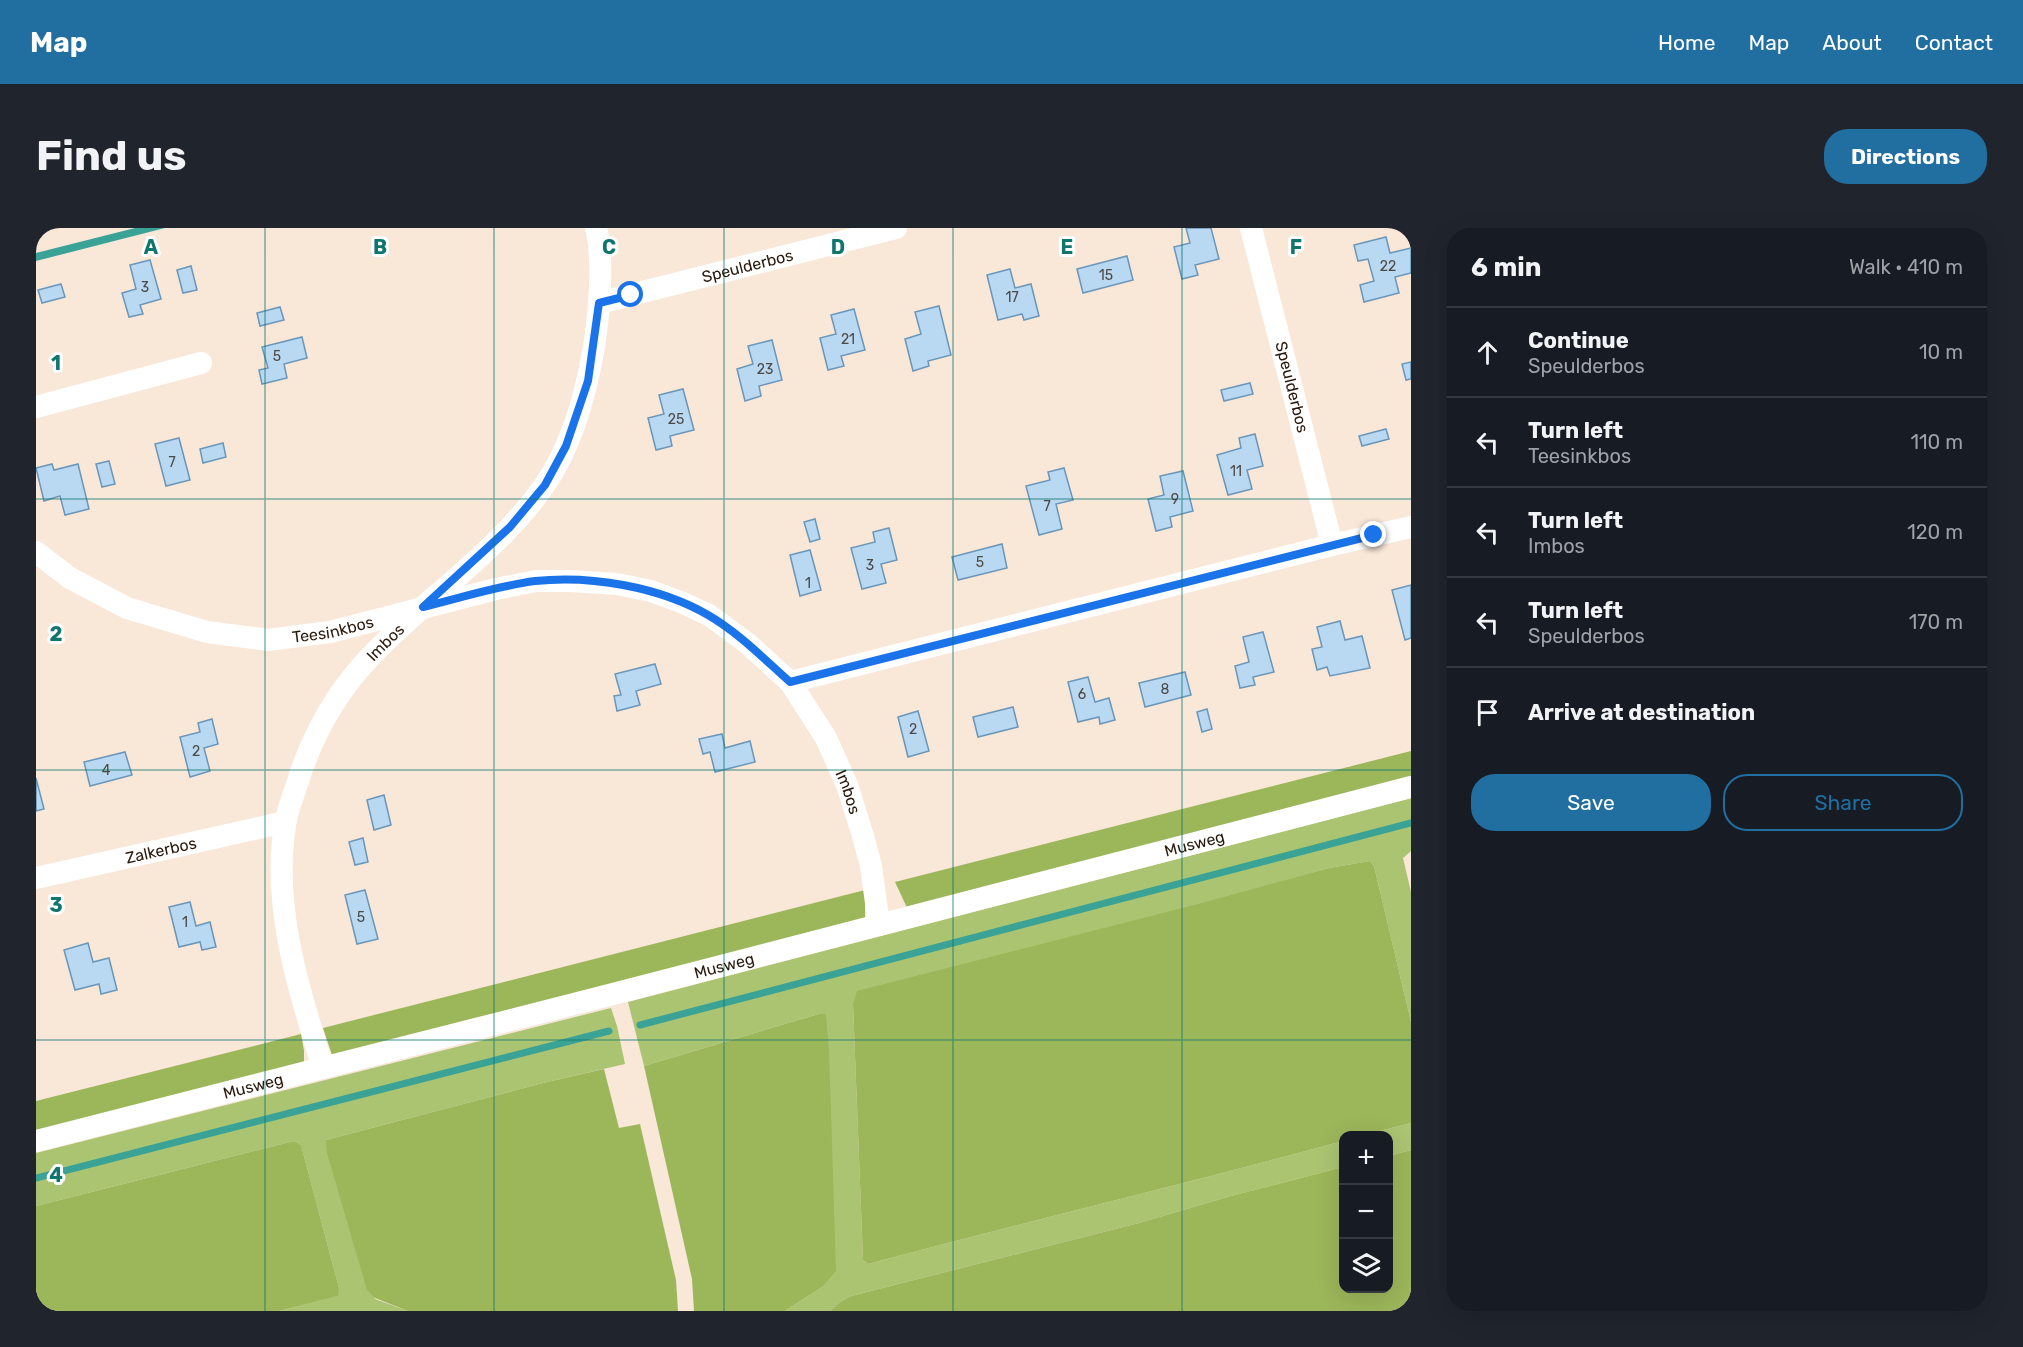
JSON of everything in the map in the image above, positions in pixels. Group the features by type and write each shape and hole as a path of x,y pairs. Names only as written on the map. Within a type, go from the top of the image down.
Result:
{"street":[{"name":"Teesinkbos","path":"36,552 70,578 127,608 207,632 268,640 330,632 423,607 510,527 545,485 566,446 588,381 599,303 599,239 596,228"},
{"name":"Speulderbos","path":"599,303 896,228"},
{"name":"Speulderbos","path":"1251,228 1332,545"},
{"path":"36,407 201,363"},
{"path":"790,682 1411,527"},
{"name":"Imbos","path":"323,1068 298,988 284,919 281,859 285,822 307,753 334,702 360,668 423,607 536,581 571,581 617,584 651,591 709,615 747,643 790,682 826,738 847,785 871,866 879,925"},
{"name":"Musweg","path":"36,1141 1411,787"},
{"name":"Zalkerbos","path":"36,878 285,822"}],"green space":[{"path":"1411,751 1411,780 909,912 895,882"},
{"path":"1411,798 1411,851 1403,858 1411,892 1411,1022 1374,866 1370,861 1329,868 853,1004 863,1260 868,1264 1339,1142 1339,1168 1139,1223 851,1296 830,1311 785,1311 822,1287 822,1013 644,1066 628,1002"},
{"path":"1370,861 1374,866 1411,1022 1411,1123 1380,1131 1339,1131 1339,1142 868,1264 863,1260 853,1004 857,991 1202,903 1329,868"},
{"path":"865,890 865,923 333,1058 323,1028"},
{"path":"611,1008 625,1064 326,1140 375,1299 408,1311 279,1311 337,1296 339,1288 301,1145 294,1141 36,1206 36,1153"},
{"path":"822,1013 826,1015 829,1050 836,1271 822,1287 785,1311 694,1311 692,1279 644,1066"},
{"path":"301,1034 304,1065 36,1133 36,1101"},
{"path":"604,1069 619,1128 640,1124 676,1280 678,1311 408,1311 375,1298 367,1290 327,1153 326,1140"},
{"path":"1411,1123 1411,1150 1393,1155 1393,1131 1380,1131"},
{"path":"294,1141 301,1145 339,1288 338,1296 279,1311 36,1311 36,1206"},
{"path":"1411,1150 1411,1311 830,1311 851,1296 1139,1223 1339,1168 1339,1293 1393,1293 1393,1155"}],"water":[{"path":"135,228 165,228 36,261 36,253"}],"building":[{"path":"1186,228 1211,228 1219,259 1195,265 1198,275 1182,279 1174,247 1190,243"},
{"path":"1386,237 1390,253 1411,248 1411,273 1395,277 1399,293 1364,302 1360,285 1374,281 1368,259 1358,261 1354,245"},
{"path":"1127,256 1133,280 1083,293 1077,269"},
{"path":"150,260 161,299 140,305 143,314 129,317 122,293 136,289 130,265"},
{"path":"191,266 197,290 183,293 177,270"},
{"path":"1010,269 1015,288 1031,284 1039,316 1024,320 1022,314 998,320 987,275"},
{"path":"61,284 65,297 42,303 38,290"},
{"path":"939,306 951,355 928,361 929,366 913,371 905,339 921,334 915,312"},
{"path":"280,307 284,320 260,326 257,313"},
{"path":"854,309 865,350 841,356 844,366 828,370 820,338 836,334 831,315"},
{"path":"302,337 307,358 284,364 287,378 262,384 259,370 268,368 262,347"},
{"path":"772,340 782,380 759,386 761,396 745,401 737,369 753,364 748,346"},
{"path":"1411,362 1411,379 1406,380 1402,364"},
{"path":"1250,383 1253,394 1224,401 1221,390"},
{"path":"683,389 694,430 670,436 672,446 656,450 648,418 664,414 659,395"},
{"path":"1386,429 1389,439 1362,446 1359,436"},
{"path":"1255,434 1263,466 1247,470 1252,489 1228,495 1217,455 1241,448 1239,438"},
{"path":"179,438 190,480 166,486 155,444"},
{"path":"223,443 226,457 203,463 200,449"},
{"path":"109,461 115,484 102,487 96,464"},
{"path":"52,464 54,470 78,464 89,509 65,515 60,496 44,501 36,468"},
{"path":"1064,468 1073,500 1056,504 1062,529 1039,535 1026,486 1050,480 1048,472"},
{"path":"1183,471 1193,511 1170,517 1172,527 1156,531 1148,499 1164,495 1160,476"},
{"path":"815,519 820,539 810,542 804,522"},
{"path":"889,528 897,560 881,564 886,583 862,589 851,548 875,542 873,532"},
{"path":"1002,544 1007,568 958,580 952,557"},
{"path":"810,550 821,590 800,596 790,555"},
{"path":"1411,585 1411,638 1405,640 1392,590"},
{"path":"1340,621 1345,640 1362,636 1370,668 1330,676 1327,667 1317,670 1312,649 1322,647 1317,627"},
{"path":"1263,632 1274,672 1253,677 1255,685 1240,688 1235,666 1249,662 1243,637"},
{"path":"655,664 661,684 636,691 640,705 617,711 614,696 621,695 615,674"},
{"path":"1185,672 1191,695 1145,707 1139,683"},
{"path":"1088,677 1095,702 1109,698 1115,720 1100,724 1099,717 1078,722 1068,682"},
{"path":"1013,707 1018,727 978,737 973,717"},
{"path":"1207,709 1212,729 1202,732 1197,712"},
{"path":"918,711 929,751 908,757 898,717"},
{"path":"212,719 218,744 204,748 210,771 190,777 180,737 200,732 198,723"},
{"path":"722,734 725,748 750,741 755,762 715,772 710,752 703,754 699,739"},
{"path":"125,752 132,775 90,786 84,762"},
{"path":"36,778 44,809 36,811"},
{"path":"384,795 391,825 374,830 367,800"},
{"path":"363,838 368,862 355,865 349,842"},
{"path":"365,890 378,939 357,944 345,895"},
{"path":"190,902 196,926 210,922 216,947 202,950 200,942 179,947 169,907"},
{"path":"88,943 93,962 109,958 117,990 101,994 99,984 75,990 64,950"}],"waterway":[{"path":"640,1025 1411,823"},
{"path":"36,1178 609,1031"}],"route":[{"path":"631,295 599,303 588,381 566,446 545,485 483,555 423,607 536,581 617,584 651,591 709,615 747,643 790,682 1374,535"}]}
